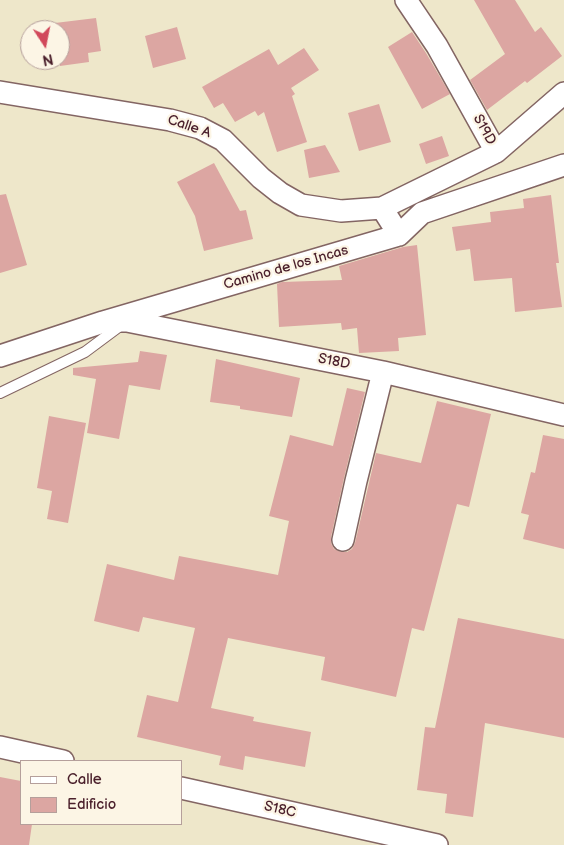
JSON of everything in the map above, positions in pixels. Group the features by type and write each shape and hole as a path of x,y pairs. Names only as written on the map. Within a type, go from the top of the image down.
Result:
{"street":[{"name":"S19D","path":"382,208 496,152 437,46 406,0"},
{"name":"Calle A","path":"0,92 170,120 200,128 223,140 261,178 280,193 302,205 341,211 382,208"},
{"path":"496,152 564,93"},
{"name":"Camino de los Incas","path":"0,356 103,322 399,235 422,213 564,166"},
{"path":"382,208 399,235"},
{"name":"S18D","path":"103,322 127,320 383,372 564,415"},
{"path":"343,540 383,372"},
{"path":"0,747 58,760"},
{"name":"S18C","path":"182,788 437,845"}],"lane":[{"path":"0,393 85,352 127,320"}],"building":[{"path":"474,0 515,0 535,32 541,27 562,56 487,110 470,80 505,54"},
{"path":"96,18 101,51 88,53 89,62 70,65 70,21"},
{"path":"177,27 186,59 153,68 145,36"},
{"path":"412,32 450,94 422,109 388,47"},
{"path":"304,48 319,70 291,88 295,94 292,96 307,142 277,152 264,112 258,116 255,111 235,122 223,103 214,108 202,87 269,49 278,65"},
{"path":"379,104 391,142 359,151 348,113"},
{"path":"442,136 449,156 426,164 419,144"},
{"path":"325,145 340,172 309,178 304,150"},
{"path":"214,163 240,211 246,210 253,239 204,251 195,216 177,182"},
{"path":"6,194 27,265 0,273 0,195"},
{"path":"551,195 559,263 556,263 562,307 515,312 512,278 474,281 470,249 456,251 452,227 491,222 490,212 524,208 523,199"},
{"path":"417,245 426,335 398,338 399,351 359,353 357,328 342,330 341,323 279,327 277,284 282,282 342,280 339,266 403,247"},
{"path":"140,351 167,355 160,390 129,385 119,439 87,433 96,379 73,375 73,368 138,362"},
{"path":"216,359 300,378 292,417 210,402"},
{"path":"347,388 365,392 331,537 334,549 341,552 347,552 352,549 355,543 376,453 421,463 437,401 491,414 469,507 457,504 424,631 412,628 396,697 321,680 325,657 228,638 211,708 254,717 253,721 311,732 305,767 245,756 243,770 219,765 221,756 137,737 147,695 178,702 195,628 143,617 139,632 94,621 107,564 174,580 179,556 278,575 289,521 269,516 290,435 333,446"},
{"path":"49,416 86,423 68,523 47,519 52,491 37,488"},
{"path":"543,435 564,439 564,549 523,539 529,515 521,513 531,472 535,473"},
{"path":"458,618 564,639 564,738 485,723 473,817 445,813 447,794 417,790 425,727 435,728"},
{"path":"0,777 20,781 20,825 32,825 29,845 0,845"}]}
